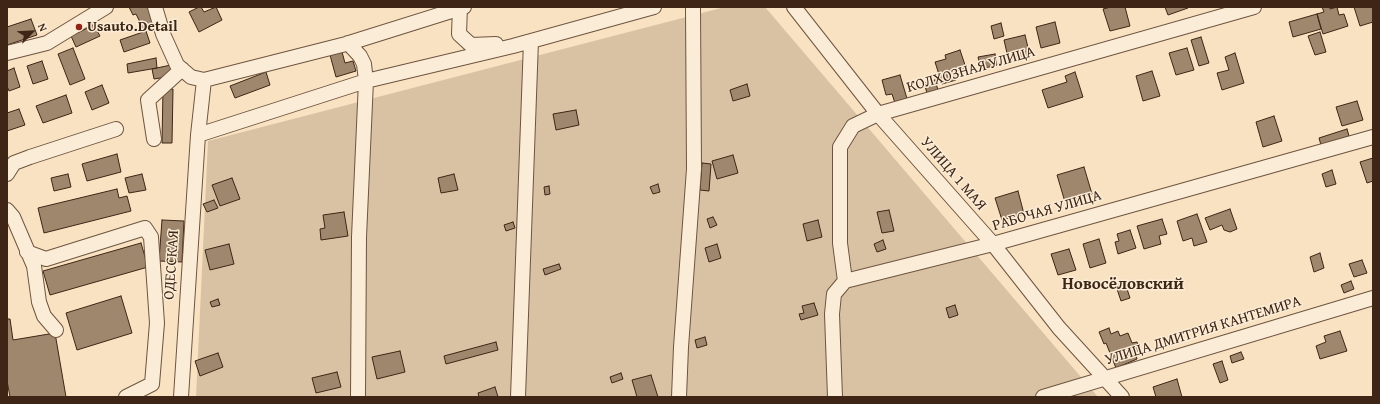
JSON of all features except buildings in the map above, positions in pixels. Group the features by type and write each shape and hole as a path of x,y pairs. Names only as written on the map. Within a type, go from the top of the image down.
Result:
{"street":[{"path":"7,52 47,43 106,7"},
{"path":"155,7 162,34 177,65 191,77 204,80 348,43 461,7 460,34 471,45 492,44 513,46"},
{"path":"198,135 366,81 513,46 629,10 654,7"},
{"path":"680,397 681,347 694,169 693,7"},
{"name":"УЛИЦА 1 МАЯ","path":"794,7 878,114 993,244 1059,328 1122,397"},
{"name":"КОЛХОЗНАЯ УЛИЦА","path":"845,281 840,243 840,146 853,126 878,114 1254,7"},
{"path":"518,397 531,41"},
{"path":"348,43 360,56 364,64 366,81 360,237 358,397"},
{"path":"154,139 148,100 182,69"},
{"name":"ОДЕССКАЯ","path":"181,397 198,135 204,80"},
{"path":"7,174 14,163 116,129"},
{"name":"РАБОЧАЯ УЛИЦА","path":"845,281 993,244 1373,137"},
{"path":"7,210 13,217 34,266 39,302 44,316 56,330"},
{"path":"27,252 46,259 145,228 151,237 157,323 152,384 126,397"},
{"path":"835,397 832,314 834,294 845,281"},
{"name":"УЛИЦА ДМИТРИЯ КАНТЕМИРА","path":"1043,397 1373,298"}],"shaded area":[{"path":"725,7 765,7 1098,397 196,397 208,141"}],"place":[{"name":"Usauto.Detail","path":"79,27"}],"district":[{"name":"Новосёловский","path":"1123,285"}]}
